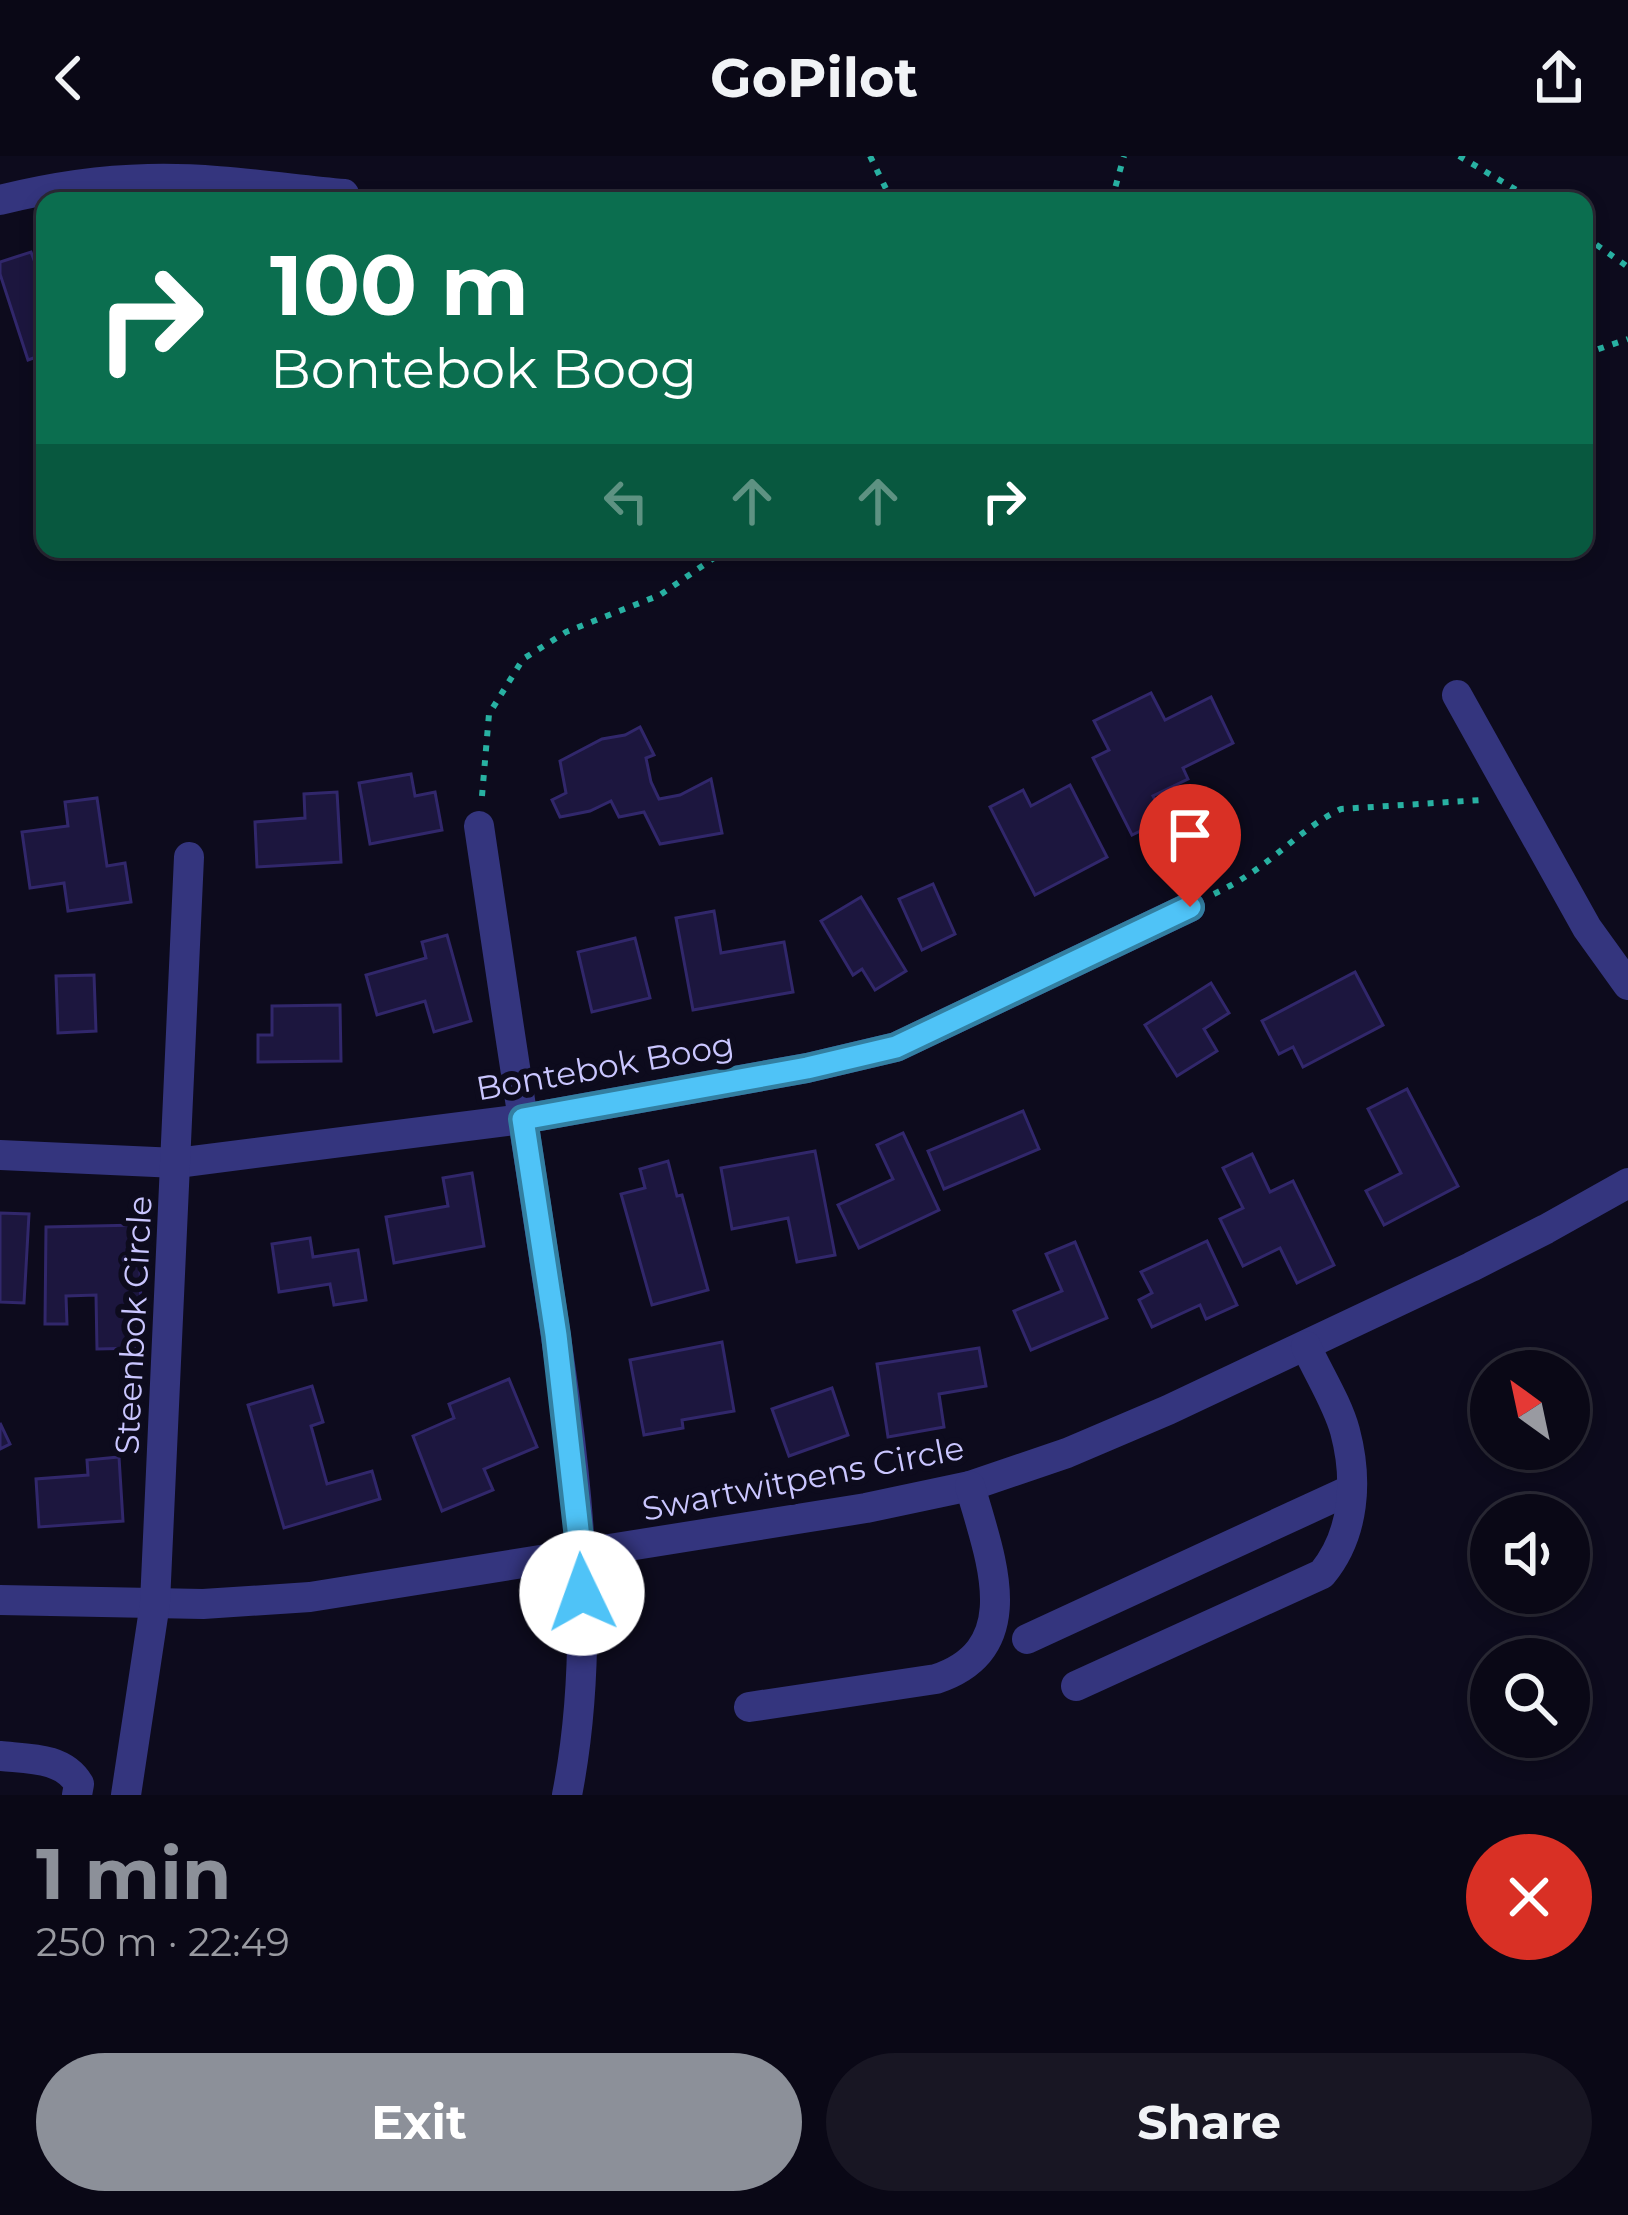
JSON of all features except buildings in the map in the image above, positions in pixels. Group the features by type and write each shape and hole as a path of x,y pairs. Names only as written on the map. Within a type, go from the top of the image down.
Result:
{"street":[{"path":"43,192 149,179 325,192"},
{"path":"0,200 36,193"},
{"path":"1457,695 1587,928 1628,986"},
{"path":"479,826 556,1335 581,1556 583,1668 567,1795"},
{"name":"Steenbok Circle","path":"126,1795 155,1603 189,857"},
{"name":"Bontebok Boog","path":"0,1155 177,1163 523,1119 807,1068 896,1047 1190,907"},
{"name":"Swartwitpens Circle","path":"0,1600 203,1604 310,1597 581,1556 970,1486 1067,1454 1168,1410 1527,1239 1628,1183"},
{"path":"1076,1686 1322,1574 1336,1558 1351,1510 1352,1474 1344,1428 1306,1346"},
{"path":"749,1707 936,1679 974,1660 992,1628 996,1598 970,1486"},
{"path":"1027,1639 1352,1489"},
{"path":"0,1756 56,1764 71,1771 79,1784 77,1795"}],"path":[{"path":"870,156 888,192"},
{"path":"1114,192 1124,156"},
{"path":"1459,156 1520,192"},
{"path":"1593,242 1628,267"},
{"path":"1593,351 1628,339"},
{"path":"479,826 489,714 523,658 566,632 660,595 715,558"},
{"path":"1190,907 1251,874 1341,809 1514,798"}],"route":[{"path":"582,1593 556,1335 523,1119 807,1068 896,1047 1190,907"}]}
